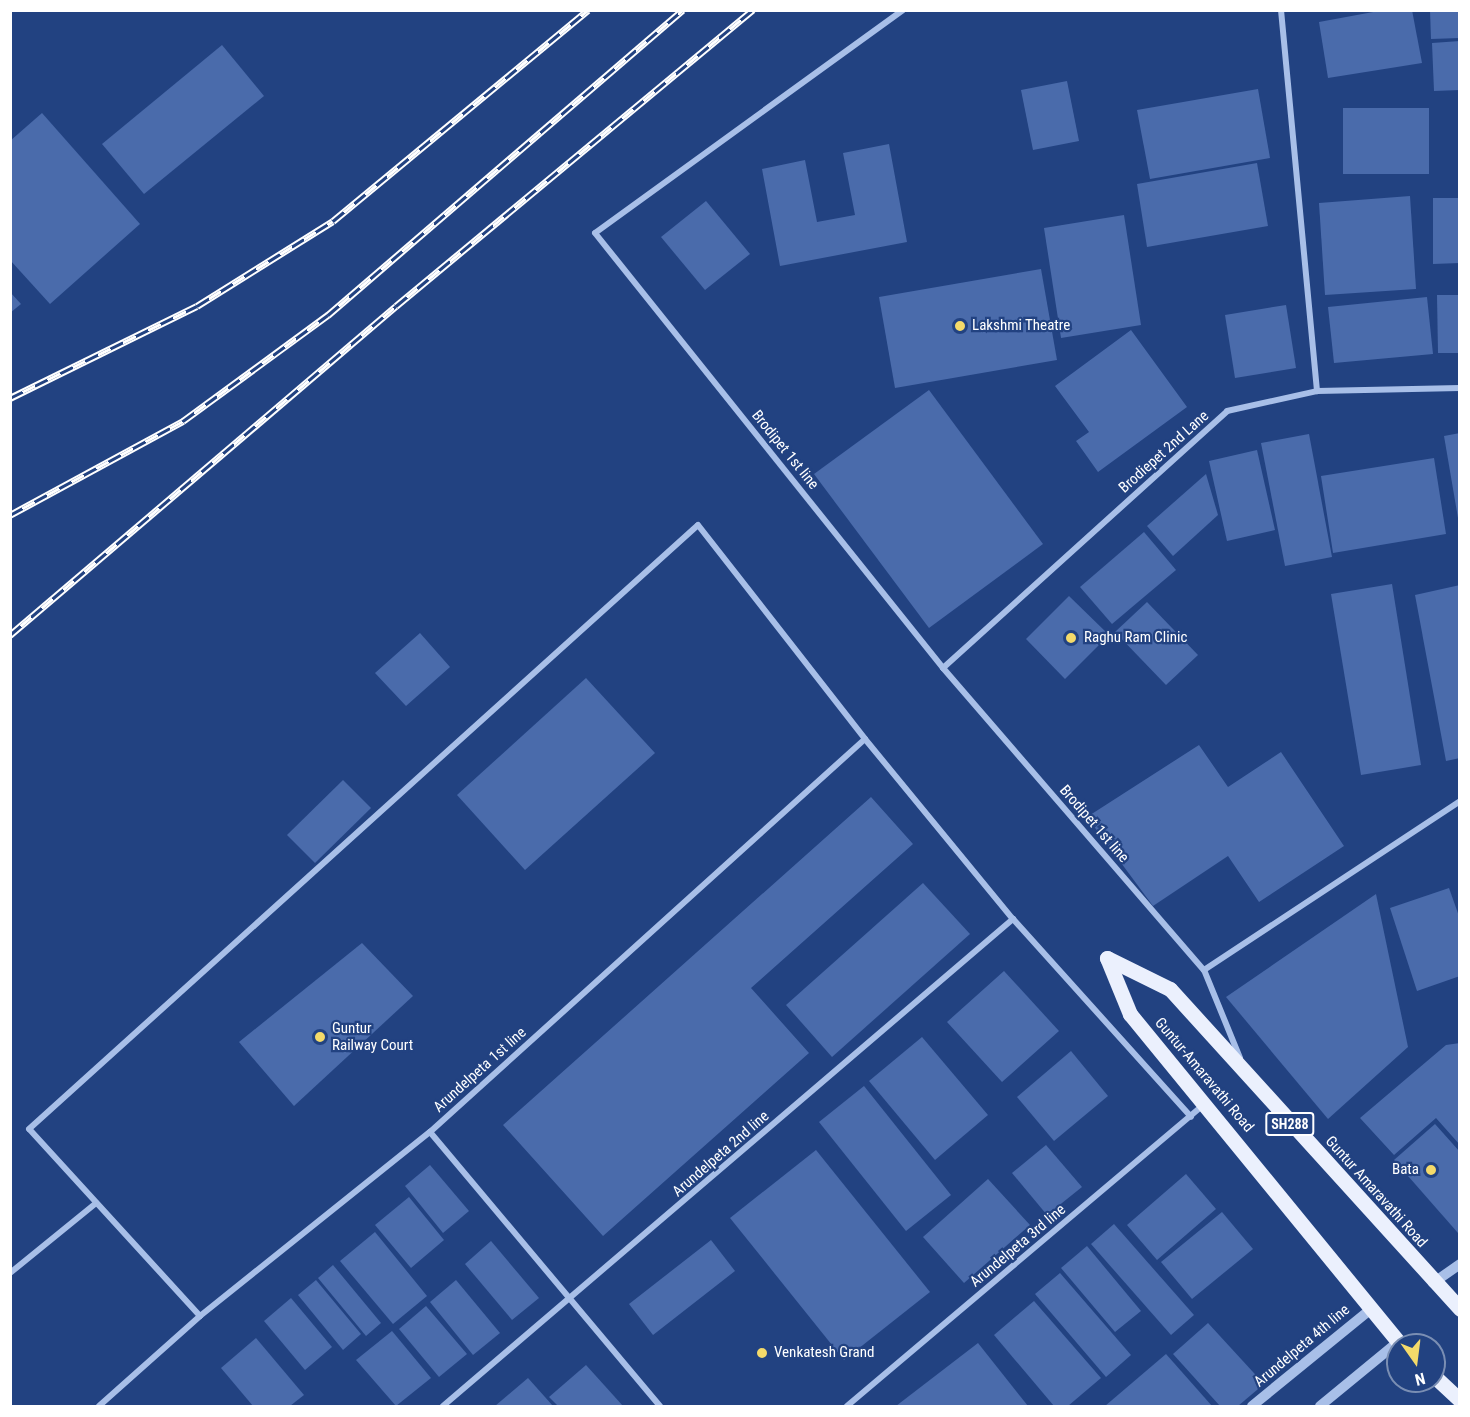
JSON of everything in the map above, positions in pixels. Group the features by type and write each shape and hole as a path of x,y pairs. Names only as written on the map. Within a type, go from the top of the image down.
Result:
{"main road":[{"name":"Guntur Amaravathi Road","path":"1107,958 1170,989 1433,1283 1460,1309"},
{"name":"Guntur-Amaravathi Road","path":"1107,958 1130,1014 1391,1333"},
{"path":"1446,1387 1460,1400"}],"street":[{"name":"Brodipet 1st line","path":"903,10 595,233 943,668 1204,970 1247,1076"},
{"path":"1281,10 1317,391"},
{"name":"Brodiepet 2nd Lane","path":"943,668 1227,411 1317,391 1460,388"},
{"path":"200,1316 29,1129 698,525 865,739 1013,919 1191,1117"},
{"name":"Arundelpeta 1st line","path":"99,1407 200,1316 430,1131 865,739"},
{"path":"1204,970 1460,801"},
{"name":"Arundelpeta 2nd line","path":"443,1407 1013,919"},
{"name":"Arundelpeta 3rd line","path":"847,1407 1205,1104"},
{"path":"430,1131 568,1300 660,1407"},
{"path":"10,1273 96,1203"},
{"path":"1433,1283 1460,1264"},
{"name":"Arundelpeta 4th line","path":"1252,1407 1371,1308"},
{"path":"1320,1407 1386,1355"}],"building":[{"path":"1384,10 1412,10 1422,63 1328,78 1319,22"},
{"path":"1430,10 1460,10 1460,38 1431,39"},
{"path":"1460,41 1460,90 1434,91 1432,43"},
{"path":"222,45 264,96 144,194 102,144"},
{"path":"1067,81 1079,141 1033,150 1021,90"},
{"path":"1258,89 1270,158 1150,179 1137,110"},
{"path":"1343,108 1429,108 1429,174 1343,174"},
{"path":"42,113 140,224 50,304 10,260 10,141"},
{"path":"889,144 907,242 780,266 762,169 805,160 817,222 855,215 843,153"},
{"path":"1257,163 1268,226 1147,247 1137,184"},
{"path":"1410,196 1416,289 1325,295 1319,203"},
{"path":"1433,198 1460,198 1460,263 1433,264"},
{"path":"706,201 750,254 705,290 661,237"},
{"path":"1124,215 1141,325 1061,338 1044,228"},
{"path":"1041,269 1057,360 895,388 879,297"},
{"path":"10,292 21,304 10,313"},
{"path":"1437,295 1460,295 1460,353 1438,353"},
{"path":"1427,297 1433,354 1334,363 1328,307"},
{"path":"1286,305 1296,368 1235,378 1225,315"},
{"path":"1131,330 1187,407 1098,472 1076,441 1089,432 1055,386"},
{"path":"929,390 1043,544 929,628 814,474"},
{"path":"1460,433 1460,518 1458,518 1444,436"},
{"path":"1309,434 1332,557 1285,566 1261,443"},
{"path":"1257,450 1275,530 1227,541 1209,461"},
{"path":"1434,458 1446,534 1333,553 1321,476"},
{"path":"1206,474 1218,515 1173,556 1147,526"},
{"path":"1144,532 1176,570 1112,624 1080,587"},
{"path":"1392,584 1421,765 1361,775 1331,594"},
{"path":"1460,585 1460,758 1446,761 1415,595"},
{"path":"1069,596 1109,635 1065,679 1026,639"},
{"path":"1147,602 1198,655 1166,685 1115,632"},
{"path":"420,633 450,667 406,706 375,673"},
{"path":"586,678 655,753 525,870 457,795"},
{"path":"1199,745 1228,787 1281,752 1344,846 1259,902 1228,856 1153,906 1087,817"},
{"path":"343,780 371,808 315,863 287,835"},
{"path":"871,797 913,844 751,988 809,1053 603,1236 503,1125"},
{"path":"923,883 970,934 832,1057 786,1005"},
{"path":"1449,888 1460,919 1460,976 1417,991 1390,908"},
{"path":"1376,894 1408,1047 1328,1119 1226,997"},
{"path":"362,943 413,996 294,1106 239,1042"},
{"path":"1004,971 1059,1031 1002,1082 947,1022"},
{"path":"922,1037 988,1115 935,1160 869,1081"},
{"path":"1460,1043 1460,1145 1436,1118 1394,1155 1360,1118 1446,1045"},
{"path":"1071,1051 1108,1096 1054,1141 1017,1097"},
{"path":"864,1086 951,1195 906,1231 819,1122"},
{"path":"1435,1124 1460,1152 1458,1233 1394,1160"},
{"path":"1046,1145 1082,1187 1047,1215 1012,1173"},
{"path":"816,1150 930,1292 844,1360 730,1218"},
{"path":"430,1165 469,1211 443,1233 405,1186"},
{"path":"1186,1174 1216,1209 1157,1260 1127,1225"},
{"path":"988,1179 1030,1225 964,1283 923,1237"},
{"path":"409,1197 444,1240 411,1268 375,1225"},
{"path":"1222,1212 1253,1249 1192,1299 1161,1262"},
{"path":"1114,1224 1194,1315 1171,1335 1091,1244"},
{"path":"375,1232 427,1296 393,1324 340,1261"},
{"path":"711,1240 735,1271 653,1335 629,1304"},
{"path":"491,1241 539,1298 512,1320 465,1264"},
{"path":"1087,1246 1141,1311 1115,1332 1061,1268"},
{"path":"333,1265 381,1323 366,1336 318,1278"},
{"path":"1060,1273 1131,1355 1106,1377 1035,1294"},
{"path":"316,1280 361,1334 343,1350 298,1295"},
{"path":"456,1280 500,1333 473,1355 430,1302"},
{"path":"291,1298 332,1347 305,1370 264,1321"},
{"path":"1034,1301 1101,1378 1068,1406 1054,1406 994,1335"},
{"path":"426,1306 467,1354 439,1377 399,1329"},
{"path":"1208,1323 1264,1384 1238,1406 1220,1406 1173,1354"},
{"path":"392,1331 431,1378 396,1406 356,1360"},
{"path":"256,1338 304,1395 290,1406 253,1406 221,1368"},
{"path":"978,1343 1028,1406 896,1406"},
{"path":"1166,1354 1212,1406 1105,1406"},
{"path":"586,1365 623,1406 558,1406 549,1397"},
{"path":"528,1378 553,1406 495,1406"}],"railway":[{"path":"10,398 197,306 333,221 588,10"},
{"path":"10,515 183,421 328,315 683,10"},
{"path":"10,635 396,306 753,10"}],"place":[{"name":"Lakshmi Theatre","path":"960,326"},
{"name":"Raghu Ram Clinic","path":"1071,638"},
{"name":"Guntur Railway Court","path":"320,1037"},
{"name":"Bata","path":"1431,1170"},
{"name":"Venkatesh Grand","path":"762,1353"}]}
